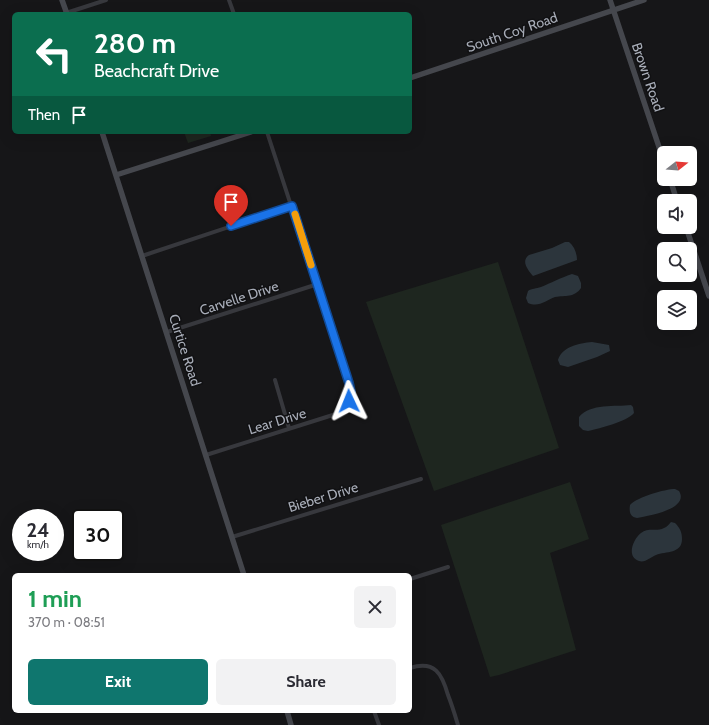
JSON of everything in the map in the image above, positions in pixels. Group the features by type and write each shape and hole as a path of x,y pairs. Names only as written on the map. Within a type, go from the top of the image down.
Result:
{"street":[{"path":"62,0 66,12"},
{"path":"69,12 106,0"},
{"path":"229,0 233,12"},
{"name":"Brown Road","path":"610,0 659,146"},
{"name":"South Coy Road","path":"412,77 644,0"},
{"name":"Curtice Road","path":"103,134 243,573"},
{"path":"116,176 245,134"},
{"path":"268,134 318,284"},
{"path":"142,256 292,206"},
{"path":"688,234 709,296"},
{"name":"Carvelle Drive","path":"166,332 318,284"},
{"name":"Lear Drive","path":"206,455 336,414 345,407 349,401 351,392 349,383 318,284"},
{"path":"275,380 289,428"},
{"name":"Bieber Drive","path":"232,537 421,479"},
{"path":"412,578 448,567"},
{"path":"412,667 425,666 433,668 439,673 444,682 458,725"},
{"path":"288,713 291,725"},
{"path":"375,713 378,725"}],"shaded area":[{"path":"185,134 210,134 211,136 188,143"},
{"path":"565,242 569,242 576,252 577,260 533,276 525,262 527,257"},
{"path":"498,262 559,448 434,491 366,302"},
{"path":"572,274 578,276 581,283 581,288 573,295 555,297 536,305 528,303 526,298 528,291 531,289 541,287"},
{"path":"592,342 609,345 610,351 568,367 560,365 558,360 567,349 582,343"},
{"path":"631,405 634,413 619,422 588,431 583,430 579,426 579,417 590,410 604,406"},
{"path":"570,482 589,539 550,553 576,650 490,677 441,525"},
{"path":"675,489 679,491 681,497 679,503 673,507 658,513 637,518 630,514 630,505 639,499 658,492"},
{"path":"671,522 675,523 681,532 682,539 679,547 676,550 656,555 648,560 639,561 635,559 632,548 635,539 644,531 664,528"}],"slow traffic":[{"path":"295,214 311,265"}],"route":[{"path":"231,226 292,206 349,383 351,392 349,401"}]}
